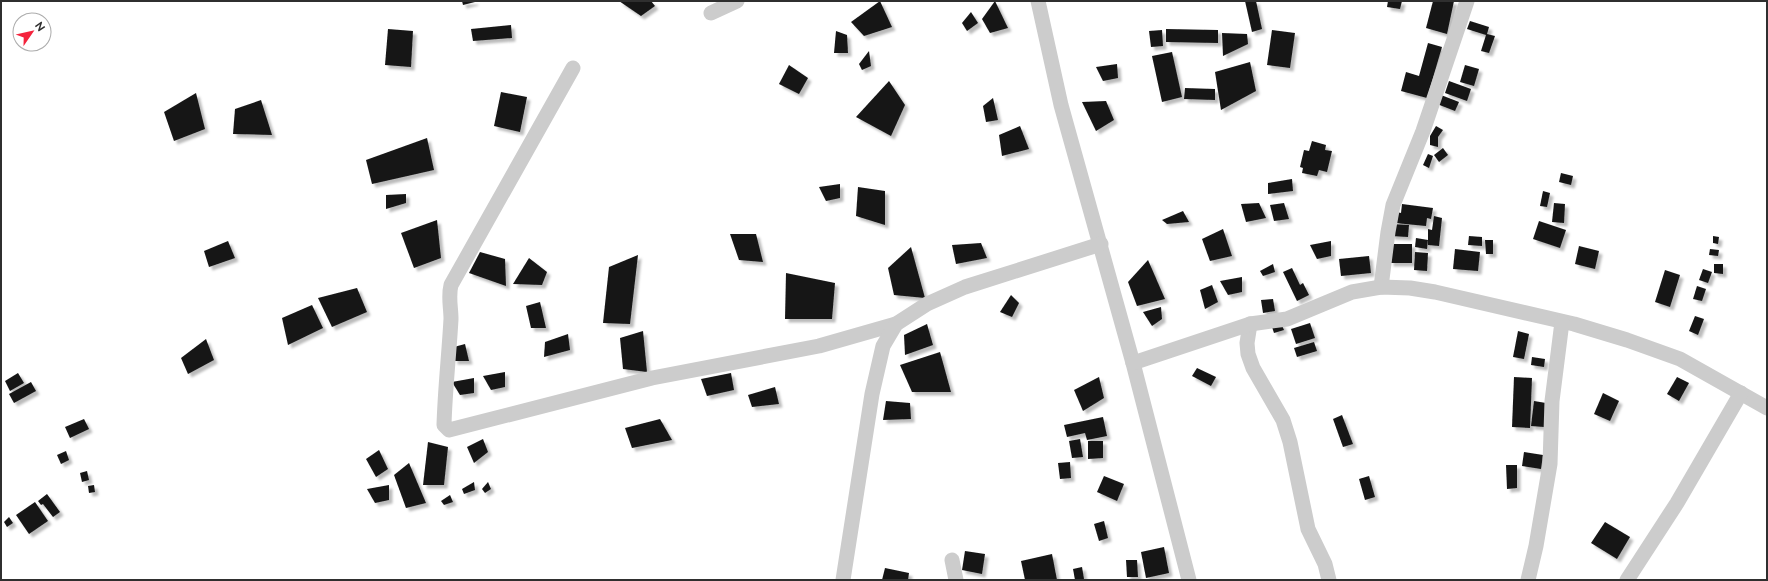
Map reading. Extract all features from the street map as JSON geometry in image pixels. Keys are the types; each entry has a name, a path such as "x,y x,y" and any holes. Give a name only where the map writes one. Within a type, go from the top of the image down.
{"street":[{"path":"711,14 737,1"},
{"path":"1038,1 1061,105 1101,244 1189,580"},
{"path":"1381,288 1393,205 1426,124 1467,1"},
{"path":"574,68 451,285 449,296 451,317 445,390 444,425 446,429 449,430 652,378 819,346 896,324 927,304 965,287 1101,244"},
{"path":"1133,363 1250,324 1287,319 1352,292 1381,288 1410,288 1435,292 1562,322 1627,340 1680,359 1767,408"},
{"path":"1528,580 1536,546 1550,464 1552,401 1562,322"},
{"path":"843,580 872,394 883,346 896,324"},
{"path":"1250,324 1247,343 1253,368 1283,420 1290,442 1304,501 1308,529 1325,564 1329,580"},
{"path":"1627,580 1677,504 1741,393"},
{"path":"952,560 956,580"}],"building":[{"path":"462,1 475,1 475,2 463,5"},
{"path":"619,1 651,1 655,6 641,16"},
{"path":"880,1 892,27 864,36 851,22"},
{"path":"995,1 1008,28 990,33 982,19"},
{"path":"1245,1 1256,1 1262,29 1252,32"},
{"path":"1388,1 1402,1 1400,9 1387,7"},
{"path":"1433,1 1454,1 1447,34 1426,28"},
{"path":"971,12 978,23 967,31 962,23"},
{"path":"1470,21 1489,27 1487,34 1495,36 1489,53 1481,51 1486,35 1467,29"},
{"path":"511,25 512,38 473,41 471,29"},
{"path":"388,29 413,31 411,67 385,65"},
{"path":"1166,29 1218,30 1218,43 1166,42"},
{"path":"1162,30 1163,46 1151,47 1149,31"},
{"path":"1272,30 1295,33 1290,68 1267,65"},
{"path":"836,31 847,35 848,53 834,53"},
{"path":"1222,33 1247,34 1248,44 1223,56"},
{"path":"1428,43 1442,47 1427,98 1401,91 1406,72 1419,76"},
{"path":"869,51 871,66 862,70 859,64"},
{"path":"1172,52 1182,97 1162,102 1152,56"},
{"path":"1250,62 1256,91 1221,110 1215,72"},
{"path":"1117,64 1118,78 1103,81 1096,67"},
{"path":"789,65 808,78 799,94 779,84"},
{"path":"1465,65 1479,69 1474,86 1460,82"},
{"path":"889,81 905,105 891,136 856,117"},
{"path":"1449,81 1471,89 1467,101 1445,93"},
{"path":"1185,88 1215,89 1215,100 1184,99"},
{"path":"501,92 527,97 520,132 494,126"},
{"path":"196,93 205,129 174,141 164,112"},
{"path":"1441,95 1459,102 1455,111 1437,104"},
{"path":"993,98 998,120 986,122 983,106"},
{"path":"261,100 272,135 233,134 235,109"},
{"path":"1106,101 1114,120 1096,131 1082,102"},
{"path":"1020,126 1029,149 1002,156 999,135"},
{"path":"1436,126 1443,130 1438,137 1438,147 1430,145 1430,136"},
{"path":"427,138 434,170 372,184 366,160"},
{"path":"1312,141 1326,145 1325,150 1332,151 1327,172 1319,170 1317,176 1302,173 1303,168 1300,167 1304,150 1309,151"},
{"path":"1443,148 1448,155 1439,162 1434,155"},
{"path":"1428,154 1433,156 1429,168 1423,165"},
{"path":"1561,173 1573,176 1571,185 1559,182"},
{"path":"1292,179 1293,191 1268,194 1268,183"},
{"path":"840,184 840,198 826,201 819,187"},
{"path":"858,187 885,191 885,225 856,216"},
{"path":"1543,191 1550,193 1547,207 1540,206"},
{"path":"406,194 406,203 386,209 386,195"},
{"path":"1259,203 1266,218 1246,222 1241,204"},
{"path":"1284,203 1289,219 1274,221 1270,205"},
{"path":"1554,203 1565,204 1564,223 1552,222"},
{"path":"1402,204 1433,208 1431,219 1427,218 1426,226 1395,223 1397,212 1401,213"},
{"path":"1183,211 1189,222 1167,224 1162,220"},
{"path":"1434,216 1442,218 1439,246 1428,245 1428,229 1432,230"},
{"path":"437,220 441,258 414,268 401,233"},
{"path":"1539,221 1566,230 1560,248 1533,239"},
{"path":"1392,224 1409,225 1408,237 1391,236"},
{"path":"1223,229 1232,256 1210,261 1202,239"},
{"path":"730,234 756,234 763,262 739,260"},
{"path":"1469,236 1482,237 1482,246 1468,245"},
{"path":"1713,236 1719,237 1718,244 1713,243"},
{"path":"1416,238 1428,240 1427,249 1415,247"},
{"path":"1485,240 1493,240 1493,254 1486,254"},
{"path":"228,241 235,258 209,267 204,251"},
{"path":"1331,241 1331,256 1317,259 1310,245"},
{"path":"981,243 987,258 956,264 952,245"},
{"path":"1390,244 1412,244 1412,263 1390,263"},
{"path":"1579,246 1599,251 1595,269 1575,264"},
{"path":"911,247 925,298 894,295 888,268"},
{"path":"1455,249 1480,252 1478,271 1453,269"},
{"path":"1710,249 1719,250 1718,256 1709,255"},
{"path":"480,252 505,259 506,286 469,273"},
{"path":"1415,252 1428,253 1427,271 1414,270"},
{"path":"638,255 630,324 603,323 609,267"},
{"path":"1369,256 1371,273 1341,276 1339,259"},
{"path":"529,258 547,272 542,285 513,284"},
{"path":"1148,260 1165,299 1137,306 1128,282"},
{"path":"1273,264 1275,272 1263,276 1260,271"},
{"path":"1714,264 1723,264 1723,274 1714,273"},
{"path":"1292,268 1300,285 1303,283 1309,295 1297,301 1283,272"},
{"path":"1703,269 1712,272 1708,283 1699,280"},
{"path":"1665,270 1680,275 1670,307 1655,302"},
{"path":"786,273 835,283 832,319 785,319"},
{"path":"1242,277 1242,292 1228,295 1220,281"},
{"path":"1212,285 1218,302 1205,309 1200,290"},
{"path":"1697,286 1706,289 1702,301 1693,299"},
{"path":"357,288 367,312 332,327 318,298"},
{"path":"1011,295 1019,303 1012,317 1000,312"},
{"path":"1273,299 1275,311 1263,313 1261,300"},
{"path":"540,302 546,328 531,328 526,306"},
{"path":"312,305 323,328 288,345 282,318"},
{"path":"1161,307 1162,319 1152,326 1143,312"},
{"path":"1695,316 1704,319 1698,335 1689,331"},
{"path":"1281,323 1284,330 1274,333 1272,327"},
{"path":"1310,323 1315,338 1296,344 1291,329"},
{"path":"927,324 933,345 905,355 904,335"},
{"path":"643,331 647,372 623,369 620,338"},
{"path":"1518,331 1529,334 1524,359 1513,357"},
{"path":"568,334 570,350 544,357 545,342"},
{"path":"206,339 214,360 188,374 181,358"},
{"path":"1314,342 1317,351 1297,357 1294,348"},
{"path":"465,344 469,361 454,361 454,347"},
{"path":"940,352 951,392 912,392 900,365"},
{"path":"1532,357 1545,359 1544,367 1531,365"},
{"path":"1197,368 1216,377 1211,386 1192,376"},
{"path":"505,372 505,387 491,390 483,376"},
{"path":"18,373 24,383 10,391 5,381"},
{"path":"731,373 734,390 707,396 701,379"},
{"path":"1099,377 1104,398 1083,411 1074,390"},
{"path":"1514,377 1532,378 1530,428 1512,427"},
{"path":"1677,377 1689,383 1679,401 1667,394"},
{"path":"474,378 474,393 460,395 452,382"},
{"path":"31,382 36,391 14,403 9,394"},
{"path":"775,387 779,404 752,407 748,395"},
{"path":"1603,393 1619,401 1610,421 1594,414"},
{"path":"886,401 910,403 911,419 883,420"},
{"path":"1534,401 1546,403 1544,427 1531,426"},
{"path":"1342,415 1353,444 1343,447 1333,419"},
{"path":"1103,417 1107,436 1087,440 1085,433 1067,437 1064,425"},
{"path":"84,419 89,429 70,438 65,427"},
{"path":"660,419 672,440 632,448 625,428"},
{"path":"483,439 488,452 474,463 467,447"},
{"path":"1080,439 1083,457 1072,458 1069,441"},
{"path":"1088,441 1103,441 1103,458 1088,459"},
{"path":"428,442 448,447 444,485 423,485"},
{"path":"379,450 388,469 376,477 366,459"},
{"path":"66,451 69,460 61,464 57,455"},
{"path":"1524,452 1543,455 1541,469 1522,466"},
{"path":"1070,462 1071,478 1060,479 1058,463"},
{"path":"409,463 426,503 406,508 394,475"},
{"path":"1506,465 1517,465 1517,488 1507,489"},
{"path":"87,471 89,480 82,482 80,473"},
{"path":"1104,476 1124,484 1117,501 1097,492"},
{"path":"1369,476 1375,497 1365,500 1359,479"},
{"path":"474,482 475,490 464,494 462,489"},
{"path":"488,482 491,489 485,493 482,489"},
{"path":"94,485 95,492 89,493 88,486"},
{"path":"389,485 389,500 375,503 367,489"},
{"path":"47,494 60,512 53,517 43,504 41,505 38,501"},
{"path":"450,495 453,502 444,505 441,501"},
{"path":"35,502 48,521 29,534 16,515"},
{"path":"9,517 13,523 7,527 4,522"},
{"path":"1104,521 1108,538 1099,541 1094,524"},
{"path":"1605,522 1630,537 1617,559 1591,543"},
{"path":"1164,547 1169,573 1146,578 1141,552"},
{"path":"965,551 985,554 982,574 962,570"},
{"path":"1052,554 1057,580 1025,580 1021,561"},
{"path":"1126,560 1137,560 1138,577 1127,577"},
{"path":"1082,567 1084,579 1075,580 1073,569"},
{"path":"885,568 909,573 908,580 882,580"}]}
